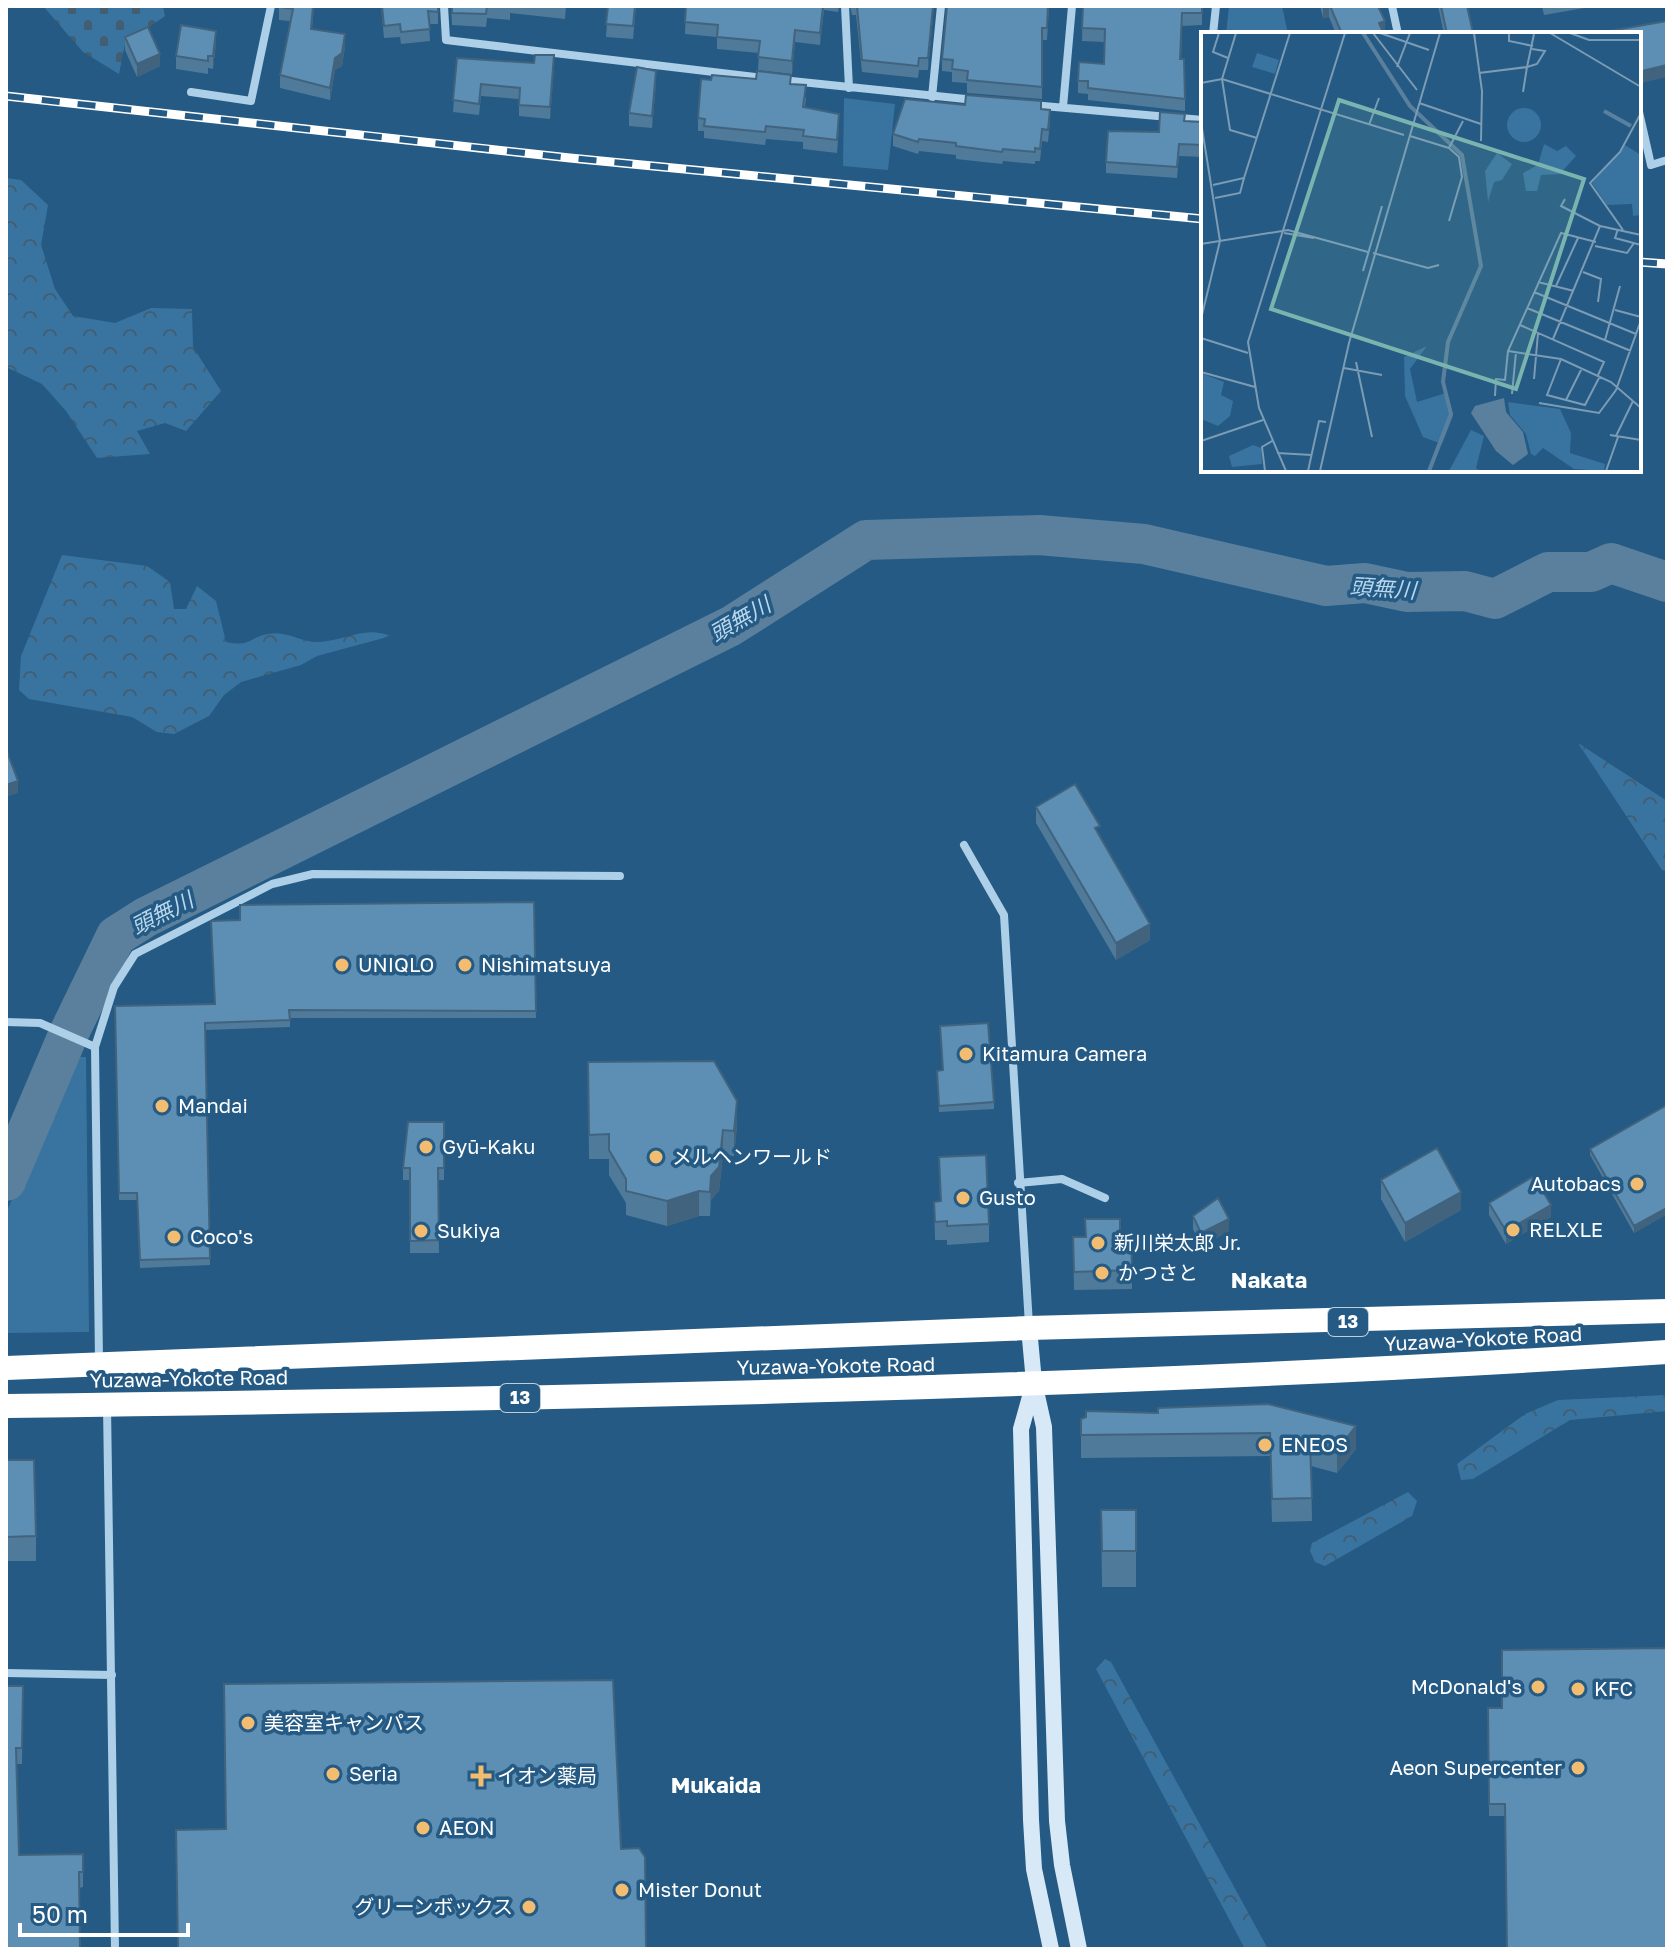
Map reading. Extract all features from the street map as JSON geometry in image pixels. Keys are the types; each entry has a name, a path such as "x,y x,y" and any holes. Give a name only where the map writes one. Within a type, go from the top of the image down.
{"highway":[{"name":"Yuzawa-Yokote Road","path":"6,1368 1029,1328 1667,1311"},
{"name":"Yuzawa-Yokote Road","path":"6,1406 609,1396 1298,1373 1667,1352"}],"street":[{"path":"191,92 251,101 271,6"},
{"path":"444,6 446,40 849,88 990,101"},
{"path":"845,6 849,88"},
{"path":"932,97 941,6"},
{"path":"1063,107 1072,6"},
{"path":"1213,32 1216,6"},
{"path":"1392,6 1398,32"},
{"path":"1019,104 1201,120"},
{"path":"1641,121 1651,165 1667,160"},
{"path":"964,845 1004,915 1029,1328 1034,1382 1044,1427 1057,1821 1062,1865 1079,1949"},
{"path":"99,1365 95,1047 114,987 135,954 272,884 313,874 620,876"},
{"path":"6,1022 40,1023 95,1047"},
{"path":"1018,1183 1062,1179 1105,1198"},
{"path":"1034,1382 1021,1429 1031,1820 1034,1869 1051,1949"},
{"path":"107,1405 115,1949"},
{"path":"6,1673 112,1675"}],"green space":[{"path":"43,6 163,6 165,16 125,44 119,74 83,52"},
{"path":"1229,6 1282,6 1288,32 1226,32"},
{"path":"844,98 895,104 888,170 843,166"},
{"path":"6,178 21,180 48,205 41,245 55,289 73,316 115,323 151,308 192,309 193,347 221,391 186,431 165,423 137,431 150,454 97,458 66,411 42,384 6,367"},
{"path":"62,555 147,566 170,582 174,609 186,609 197,586 216,601 226,642 246,643 275,633 317,642 372,632 391,636 317,656 301,665 241,682 224,695 209,716 174,734 157,732 132,717 29,699 19,690 21,656"},
{"path":"1578,743 1667,801 1667,871 1662,870"},
{"path":"75,1057 86,1057 89,1332 6,1333 6,1213"},
{"path":"1667,1395 1667,1411 1570,1420 1473,1479 1461,1480 1457,1464 1525,1414 1558,1400"},
{"path":"1408,1492 1417,1501 1412,1516 1325,1566 1315,1562 1310,1551 1312,1543"},
{"path":"1105,1659 1111,1662 1268,1949 1245,1949 1096,1669"}],"building":[{"path":"279,6 313,6 311,29 345,34 342,53 335,58 330,88 280,75 293,9"},
{"path":"382,6 438,6 438,12 428,11 430,29 401,32 400,24 384,26"},
{"path":"452,6 487,6 486,14 452,13"},
{"path":"608,6 635,6 633,26 606,24"},
{"path":"686,6 823,6 820,33 795,30 792,61 758,57 760,41 717,37 718,25 685,22"},
{"path":"857,6 933,6 928,58 919,58 918,66 862,60"},
{"path":"947,6 1048,6 1047,28 1042,28 1042,87 967,80 968,71 952,69 953,60 942,59"},
{"path":"1083,6 1202,6 1202,13 1182,13 1180,59 1184,59 1185,99 1088,88 1088,81 1078,81 1079,62 1104,64 1105,29 1082,28"},
{"path":"1330,6 1378,6 1385,21 1379,23 1383,32 1341,32"},
{"path":"1441,6 1467,6 1473,32 1447,32"},
{"path":"1667,21 1667,65 1642,71 1641,32 1604,32"},
{"path":"181,25 216,31 213,56 208,56 208,61 176,56"},
{"path":"148,27 160,54 137,64 125,37"},
{"path":"535,55 554,55 550,107 519,105 520,88 481,84 479,104 453,100 457,58 534,63"},
{"path":"637,67 656,71 652,116 629,113"},
{"path":"757,71 791,75 790,84 806,85 803,107 839,114 837,140 803,136 804,130 766,126 765,132 704,126 705,119 698,118 701,79 711,80 712,75 756,79"},
{"path":"966,95 1041,101 1041,109 1050,110 1048,130 1042,129 1040,149 1035,148 1035,152 1003,149 1002,152 956,146 956,143 919,139 918,142 893,134 905,99 965,105"},
{"path":"1160,112 1185,114 1184,121 1201,122 1201,145 1179,144 1177,167 1106,162 1108,131 1159,132"},
{"path":"6,749 18,781 6,785"},
{"path":"1075,784 1100,826 1095,828 1150,924 1116,943 1036,807"},
{"path":"534,902 536,1011 289,1010 290,1020 205,1023 210,1258 140,1260 137,1193 119,1193 115,1006 215,1004 211,921 240,920 240,905"},
{"name":"Kitamura Camera","path":"988,1023 994,1102 939,1106 937,1071 943,1070 940,1026"},
{"name":"メルヘンワールド","path":"714,1061 737,1101 734,1131 723,1130 719,1167 711,1176 710,1192 699,1191 667,1201 626,1191 626,1179 609,1150 609,1134 589,1135 588,1062"},
{"name":"Autobacs","path":"1667,1105 1667,1208 1634,1226 1590,1149"},
{"path":"408,1122 444,1122 444,1168 438,1168 439,1240 410,1241 410,1168 403,1168"},
{"path":"1437,1148 1461,1192 1405,1223 1381,1180"},
{"name":"Gusto","path":"986,1155 989,1224 947,1226 947,1221 935,1222 934,1202 941,1201 939,1157"},
{"path":"1534,1176 1551,1205 1506,1231 1489,1203"},
{"path":"1218,1198 1229,1219 1201,1233 1193,1216"},
{"path":"1085,1219 1120,1219 1120,1235 1131,1235 1132,1270 1074,1272 1073,1237 1086,1237"},
{"path":"1268,1404 1356,1426 1337,1450 1310,1443 1312,1498 1272,1499 1270,1433 1081,1435 1081,1419 1086,1417 1086,1411 1158,1413 1158,1408"},
{"path":"6,1460 34,1460 36,1536 6,1537"},
{"path":"1101,1510 1136,1510 1136,1551 1102,1551"},
{"name":"Aeon Supercenter","path":"1667,1648 1667,1949 1507,1949 1505,1804 1489,1804 1488,1708 1502,1708 1502,1650"},
{"name":"AEON","path":"613,1680 621,1849 639,1848 645,1857 646,1949 178,1949 176,1830 226,1829 224,1684"},
{"path":"6,1686 23,1686 22,1748 16,1748 19,1855 83,1854 83,1872 79,1872 80,1949 6,1949"}],"waterway":[{"name":"頭無川","path":"6,1181 68,1035 116,936 146,917 731,626 866,540 1039,535 1144,544 1326,586 1365,583 1407,592 1465,591 1495,599 1548,572 1591,572 1611,563 1667,582"}],"railway":[{"path":"6,96 570,158 1201,219"},
{"path":"1641,262 1667,264"}],"place":[{"name":"UNIQLO","path":"342,965"},
{"name":"Nishimatsuya","path":"465,965"},
{"name":"Kitamura Camera","path":"966,1054"},
{"name":"Mandai","path":"162,1106"},
{"name":"Gyū-Kaku","path":"426,1147"},
{"name":"メルヘンワールド","path":"656,1157"},
{"name":"Autobacs","path":"1637,1184"},
{"name":"Gusto","path":"963,1198"},
{"name":"RELXLE","path":"1513,1230"},
{"name":"Sukiya","path":"421,1231"},
{"name":"Coco's","path":"174,1237"},
{"name":"新川栄太郎 Jr.","path":"1098,1243"},
{"name":"かつさと","path":"1102,1273"},
{"name":"ENEOS","path":"1265,1445"},
{"name":"McDonald's","path":"1538,1687"},
{"name":"KFC","path":"1578,1689"},
{"name":"美容室キャンパス","path":"248,1723"},
{"name":"Aeon Supercenter","path":"1578,1768"},
{"name":"Seria","path":"333,1774"},
{"name":"イオン薬局","path":"481,1776"},
{"name":"AEON","path":"423,1828"},
{"name":"Mister Donut","path":"622,1890"},
{"name":"グリーンボックス","path":"529,1907"}],"district":[{"name":"Nakata","path":"1269,1280"},
{"name":"Mukaida","path":"716,1785"}]}
